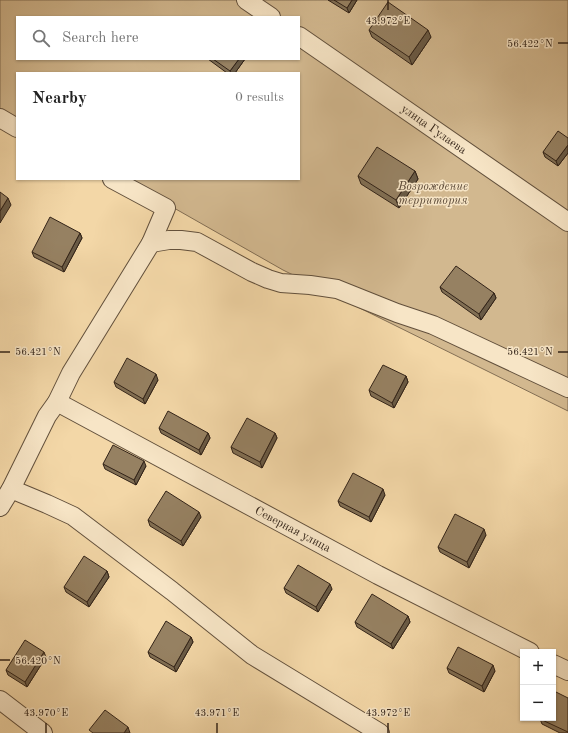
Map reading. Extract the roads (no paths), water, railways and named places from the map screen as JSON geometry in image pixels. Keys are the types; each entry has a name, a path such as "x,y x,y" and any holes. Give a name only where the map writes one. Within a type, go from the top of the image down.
{"street":[{"path":"246,0 270,16"},
{"name":"улица Гулаева","path":"300,37 568,222"},
{"path":"0,118 16,127"},
{"path":"0,507 11,489 47,416 57,402 71,373 151,243 166,208 114,180"},
{"path":"151,243 169,240 196,242 268,279 281,283 336,289 397,313 433,325 568,388"},
{"name":"Северная улица","path":"57,402 378,575 524,649"},
{"path":"11,489 73,516 172,591 252,655 380,733"},
{"path":"556,665 568,671"},
{"path":"0,700 43,733"}],"park label":[{"name":"Возрождение территория","path":"433,193"}]}
